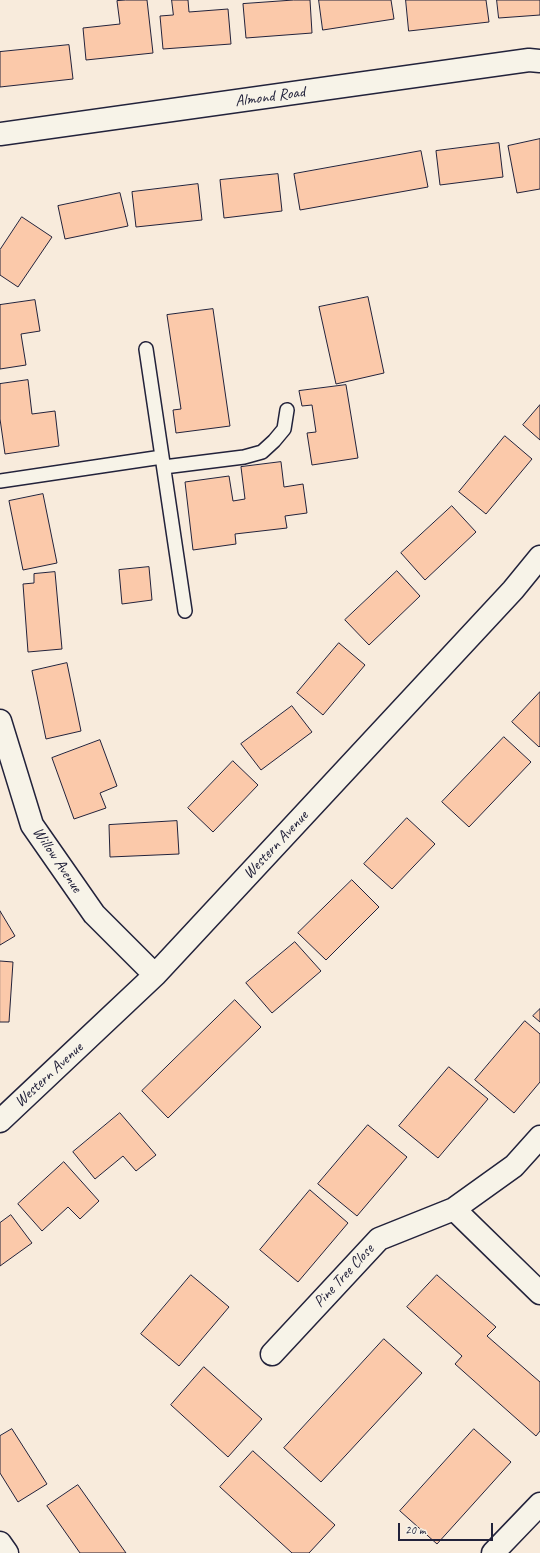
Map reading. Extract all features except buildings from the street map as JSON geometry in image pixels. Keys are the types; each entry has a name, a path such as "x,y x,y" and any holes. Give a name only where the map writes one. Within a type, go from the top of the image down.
{"street":[{"name":"Almond Road","path":"0,134 529,60 540,61"},
{"name":"Western Avenue","path":"0,1121 155,975 514,590 540,557"},
{"name":"Willow Avenue","path":"0,721 32,825 94,914 155,975"},
{"name":"Pine Tree Close","path":"272,1354 379,1239 454,1209 514,1166 540,1138"},
{"path":"454,1209 540,1294"},
{"path":"493,1553 540,1504"},
{"path":"0,1543 7,1553"}],"lane":[{"path":"146,349 185,610"},
{"path":"0,481 163,462 244,457 262,452 274,442 284,429 287,410"}]}
